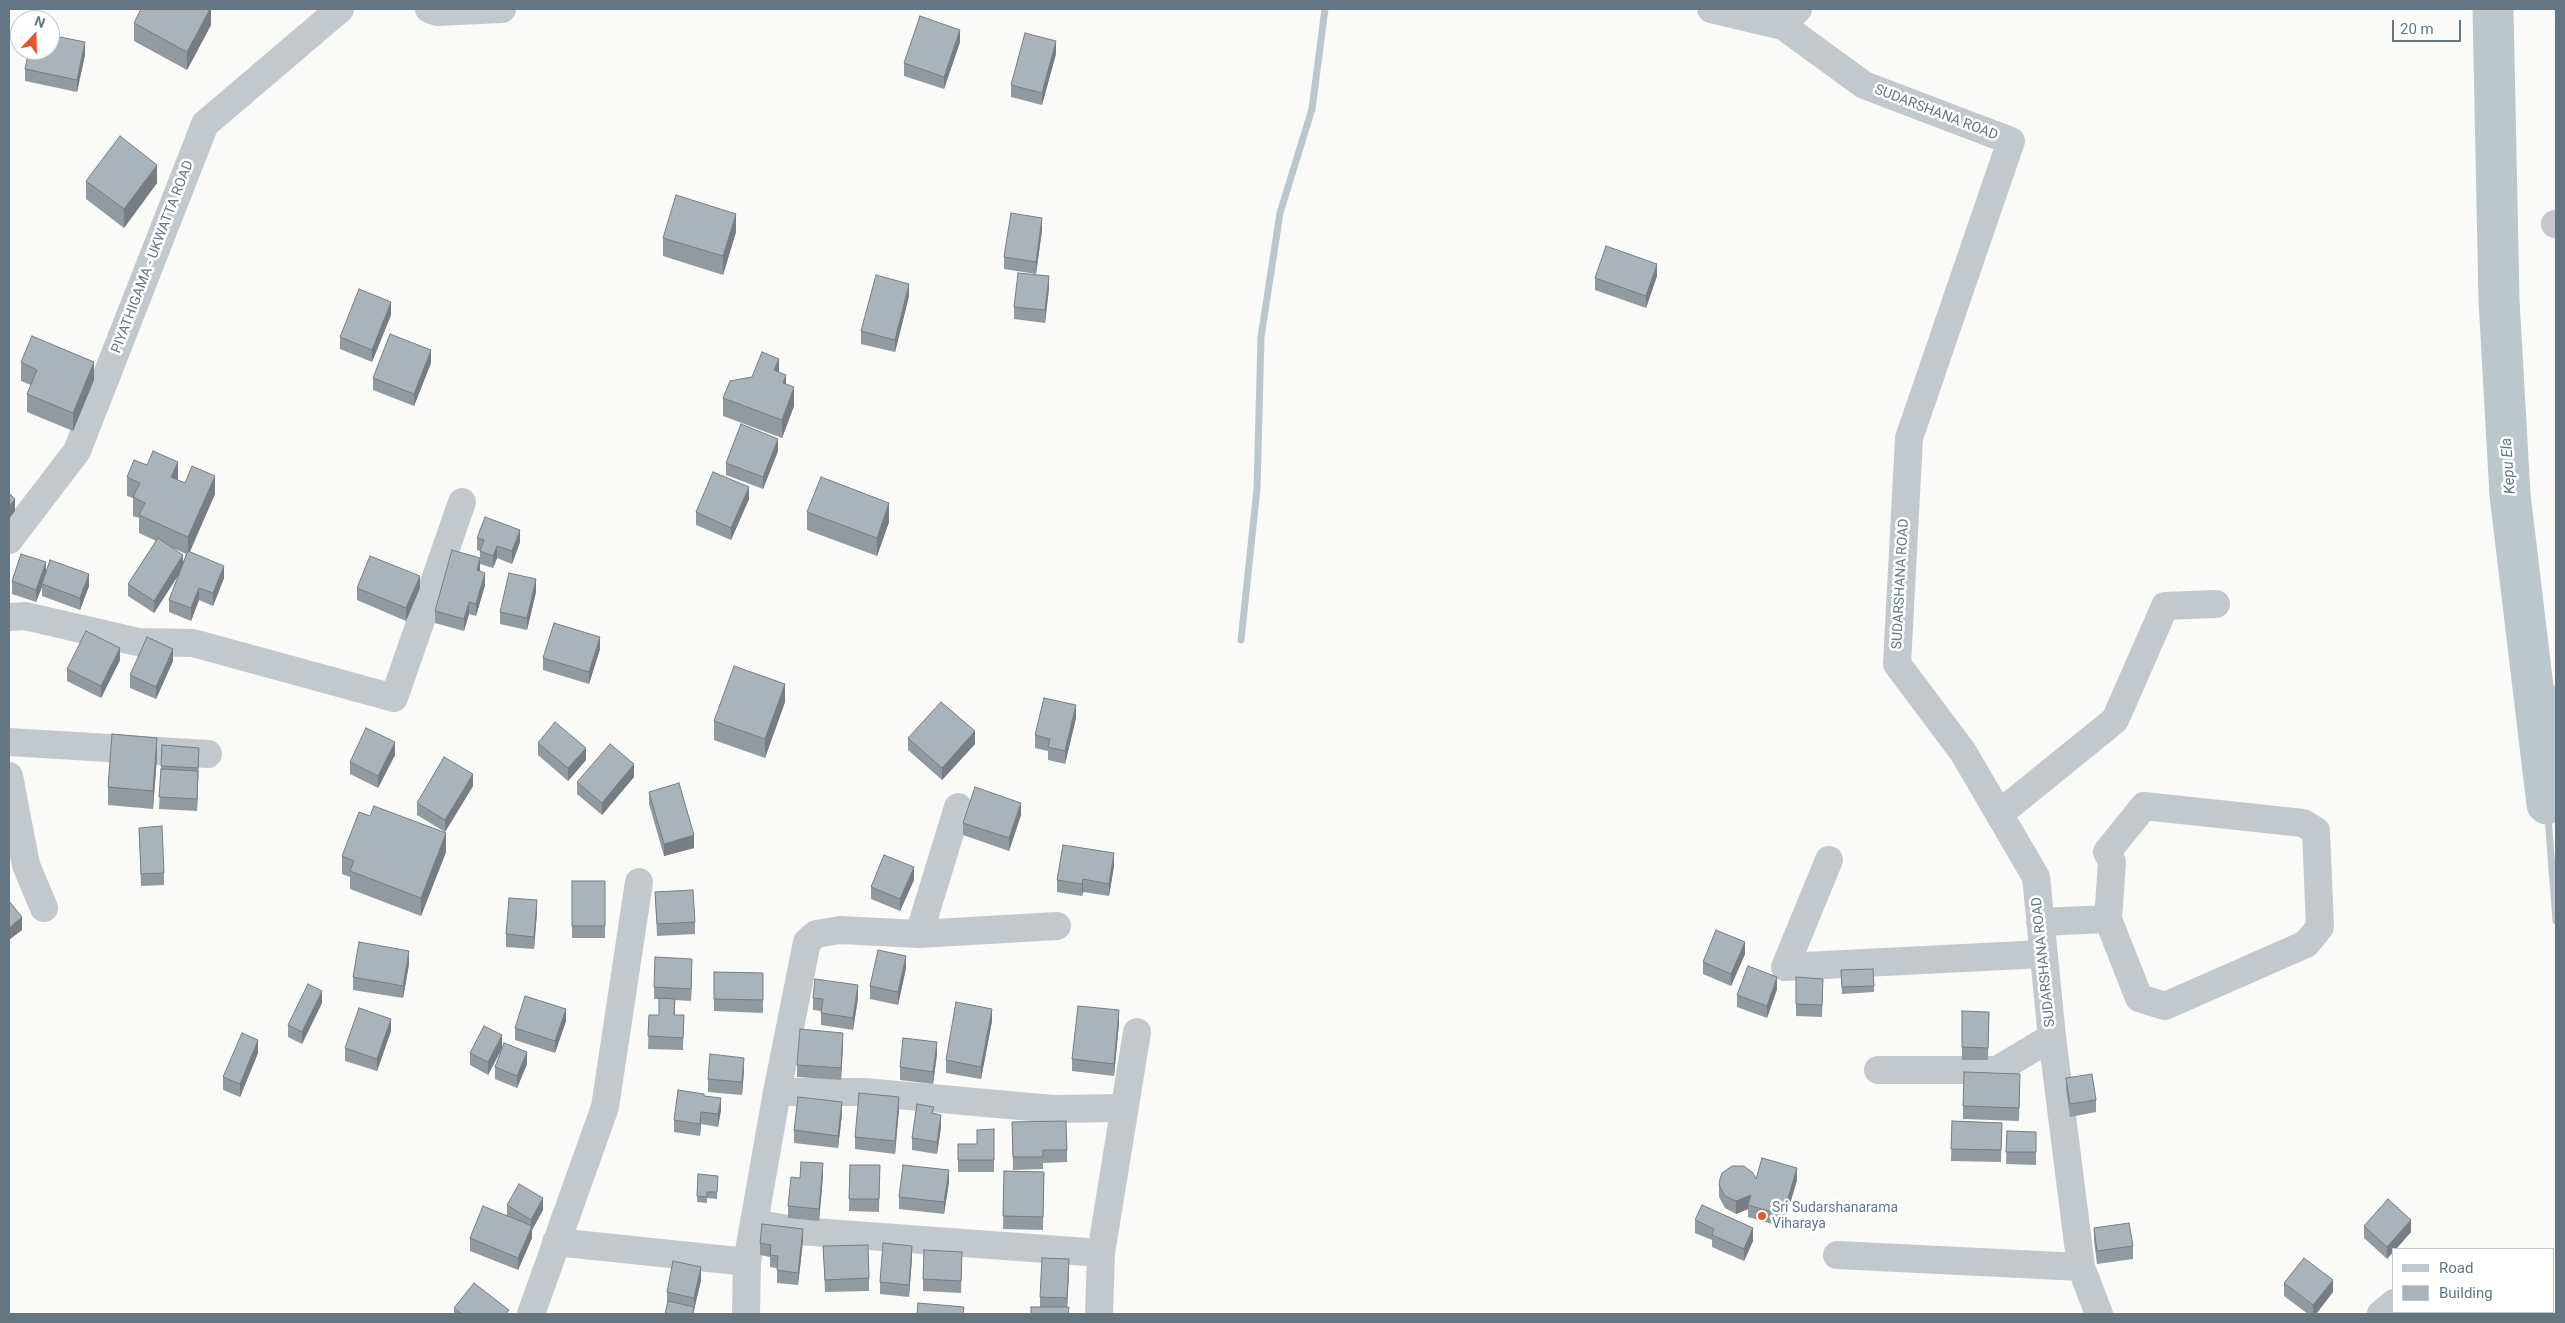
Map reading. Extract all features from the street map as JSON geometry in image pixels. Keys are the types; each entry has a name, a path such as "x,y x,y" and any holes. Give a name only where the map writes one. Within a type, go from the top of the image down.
{"street":[{"name":"PIYATHIGAMA - UKWATTA ROAD","path":"9,540 77,451 206,124 340,9"},
{"path":"429,9 437,12 502,9"},
{"path":"1711,9 1790,17"},
{"name":"SUDARSHANA ROAD","path":"1790,17 1864,85 2011,142 1909,438 1897,664 1963,752 2036,876 2052,1037 2081,1267 2099,1314"},
{"path":"9,617 25,616 138,642 193,643 394,698 462,502"},
{"path":"1999,814 2115,720 2165,606 2216,604"},
{"path":"9,742 208,754"},
{"path":"9,776 26,865 44,908"},
{"path":"2144,806 2303,823 2316,831 2320,927 2306,944 2165,1006 2139,998 2108,919 2112,862 2107,852 2144,806"},
{"path":"920,934 958,807"},
{"path":"1829,860 1785,967 2043,954"},
{"path":"531,1314 605,1107 639,882"},
{"path":"2040,922 2108,919"},
{"path":"746,1314 747,1262 777,1092 807,942 816,934 840,930 920,934 1057,926"},
{"path":"1099,1314 1100,1253 1137,1032"},
{"path":"1878,1070 1997,1070 2052,1037"},
{"path":"777,1092 864,1092 1052,1109 1123,1108"},
{"path":"754,1223 799,1231 1100,1253"},
{"path":"556,1242 747,1262"},
{"path":"1837,1256 2081,1267"},
{"path":"2381,1314 2392,1306"}],"building":[{"path":"141,9 210,9 187,52 134,23"},
{"path":"920,16 960,30 944,77 904,63"},
{"path":"1025,33 1056,41 1042,93 1011,85"},
{"path":"60,37 85,42 77,80 25,69 27,60 60,60"},
{"path":"120,136 157,165 124,209 86,181"},
{"path":"676,195 736,214 723,256 663,238"},
{"path":"1011,213 1042,218 1036,262 1004,257"},
{"path":"1606,246 1657,264 1646,296 1595,278"},
{"path":"1018,273 1049,276 1045,310 1014,307"},
{"path":"876,275 909,284 895,340 861,331"},
{"path":"359,289 391,302 372,350 340,337"},
{"path":"390,334 431,350 414,394 373,378"},
{"path":"32,336 94,362 73,413 27,394 37,370 21,362"},
{"path":"762,352 779,359 774,370 786,375 783,383 794,387 782,420 723,398 730,381 752,377"},
{"path":"741,424 778,439 763,477 726,463"},
{"path":"153,451 178,462 171,477 185,483 192,466 215,476 188,537 139,515 145,503 133,497 140,483 127,477 134,460 147,465"},
{"path":"713,472 749,487 731,528 696,512"},
{"path":"821,477 889,503 877,538 807,512"},
{"path":"9,493 15,499 9,506"},
{"path":"485,517 520,530 512,551 497,546 493,556 480,551 484,540 477,538"},
{"path":"158,538 183,555 154,601 128,584"},
{"path":"452,550 480,558 477,570 485,573 476,604 469,602 464,619 435,611"},
{"path":"188,551 224,566 213,593 199,588 191,608 169,600"},
{"path":"21,554 46,562 36,590 12,581"},
{"path":"370,556 420,576 406,608 357,588"},
{"path":"50,560 89,574 80,598 42,584"},
{"path":"509,573 536,579 527,618 500,612"},
{"path":"554,623 600,637 589,672 543,658"},
{"path":"86,631 120,648 101,686 67,669"},
{"path":"147,637 173,649 156,687 130,675"},
{"path":"734,666 785,684 765,739 714,721"},
{"path":"1044,698 1076,705 1065,751 1048,747 1050,739 1035,735"},
{"path":"941,702 975,731 942,768 908,738"},
{"path":"555,722 586,748 568,768 538,743"},
{"path":"366,728 395,742 378,776 350,762"},
{"path":"112,734 157,738 153,791 108,787"},
{"path":"610,744 634,764 602,803 577,782"},
{"path":"162,745 199,748 198,768 161,766"},
{"path":"444,757 473,774 445,820 417,803"},
{"path":"161,769 198,771 197,799 159,797"},
{"path":"679,783 694,835 664,844 649,792"},
{"path":"975,787 1021,803 1009,838 963,823"},
{"path":"374,806 446,833 421,898 350,871 354,861 342,856 359,812 370,816"},
{"path":"162,826 164,873 141,874 139,828"},
{"path":"1063,845 1114,853 1109,884 1083,879 1082,884 1057,880"},
{"path":"884,855 914,867 900,899 871,887"},
{"path":"572,881 605,881 605,926 572,926"},
{"path":"693,890 695,922 657,924 655,892"},
{"path":"509,898 537,900 534,937 506,934"},
{"path":"9,901 22,917 9,928"},
{"path":"1716,930 1745,942 1731,974 1703,962"},
{"path":"359,942 409,951 403,986 353,977"},
{"path":"878,950 906,956 898,992 870,986"},
{"path":"655,957 692,959 691,989 654,987"},
{"path":"1748,966 1777,977 1767,1006 1737,995"},
{"path":"1873,969 1874,986 1842,987 1841,970"},
{"path":"714,972 763,973 763,1000 714,999"},
{"path":"1796,977 1823,979 1822,1005 1796,1004"},
{"path":"815,979 858,985 853,1018 821,1013 823,999 813,998"},
{"path":"308,984 322,991 302,1032 288,1025"},
{"path":"525,996 566,1009 555,1041 515,1028"},
{"path":"659,998 675,999 674,1015 684,1015 683,1038 648,1036 649,1015 659,1015"},
{"path":"956,1002 992,1009 981,1067 946,1060"},
{"path":"1078,1006 1119,1010 1114,1064 1072,1059"},
{"path":"359,1008 391,1019 377,1059 345,1048"},
{"path":"1962,1011 1989,1012 1988,1048 1962,1047"},
{"path":"484,1026 502,1035 488,1062 470,1053"},
{"path":"800,1029 843,1033 841,1068 797,1065"},
{"path":"242,1033 258,1040 240,1084 223,1077"},
{"path":"903,1038 937,1042 933,1072 900,1067"},
{"path":"504,1043 527,1052 517,1076 495,1067"},
{"path":"710,1054 744,1058 742,1082 708,1079"},
{"path":"1964,1072 2020,1074 2019,1108 1963,1106"},
{"path":"2092,1074 2096,1100 2070,1104 2066,1078"},
{"path":"678,1090 721,1098 718,1114 701,1112 700,1124 674,1120"},
{"path":"859,1093 899,1097 895,1141 855,1137"},
{"path":"798,1097 842,1102 838,1136 794,1130"},
{"path":"917,1104 934,1107 932,1113 941,1115 937,1142 912,1138"},
{"path":"1066,1121 1067,1150 1043,1150 1043,1157 1013,1157 1012,1122"},
{"path":"1952,1121 2002,1123 2001,1150 1951,1149"},
{"path":"994,1129 994,1160 958,1160 958,1144 977,1144 977,1130"},
{"path":"2007,1131 2036,1132 2036,1152 2006,1152"},
{"path":"1762,1158 1797,1168 1783,1215 1748,1205 1751,1195 1736,1201 1725,1196 1719,1185 1722,1173 1732,1166 1744,1166 1753,1173 1756,1179"},
{"path":"801,1162 823,1163 819,1209 788,1206 791,1177 800,1178"},
{"path":"850,1165 880,1165 879,1199 849,1199"},
{"path":"903,1165 949,1170 944,1202 899,1197"},
{"path":"1004,1171 1044,1172 1043,1217 1003,1216"},
{"path":"698,1174 718,1176 717,1192 707,1192 707,1197 697,1196"},
{"path":"519,1184 543,1198 531,1220 507,1205"},
{"path":"2388,1199 2411,1220 2387,1247 2364,1226"},
{"path":"1702,1205 1753,1228 1744,1249 1712,1235 1714,1229 1695,1220"},
{"path":"483,1206 532,1226 518,1258 470,1238"},
{"path":"2129,1223 2133,1246 2097,1251 2094,1228"},
{"path":"762,1224 803,1229 798,1273 777,1270 778,1256 770,1255 771,1245 760,1243"},
{"path":"883,1243 912,1246 909,1285 880,1282"},
{"path":"868,1245 869,1278 825,1280 823,1246"},
{"path":"924,1250 962,1252 961,1281 923,1279"},
{"path":"1042,1258 1069,1259 1067,1298 1040,1297"},
{"path":"2304,1258 2333,1280 2313,1305 2284,1283"},
{"path":"673,1261 701,1267 694,1298 667,1292"},
{"path":"474,1283 509,1310 506,1314 462,1314 454,1308"},
{"path":"668,1301 694,1307 693,1314 665,1314"},
{"path":"918,1303 964,1307 963,1314 917,1314"},
{"path":"1031,1307 1069,1307 1068,1314 1031,1314"}],"waterway":[{"path":"1241,640 1257,489 1261,337 1280,213 1312,109 1325,9"},
{"name":"Kepu Ela","path":"2493,9 2499,300 2510,495 2547,804"},
{"path":"2532,680 2556,705"},
{"name":"Kepu Ela","path":"2547,804 2556,921"}],"place":[{"name":"Sri Sudarshanarama Viharaya","path":"1762,1216"}]}
